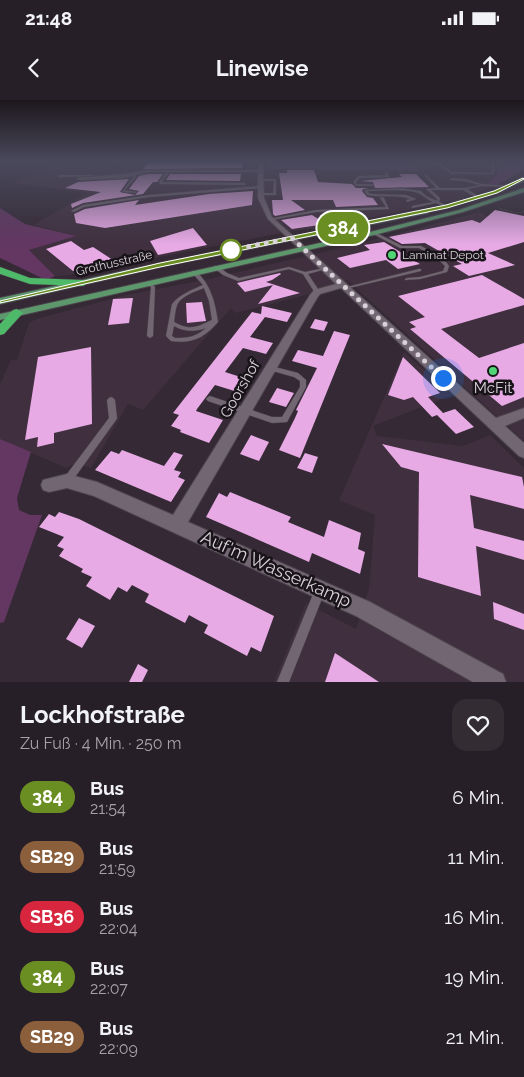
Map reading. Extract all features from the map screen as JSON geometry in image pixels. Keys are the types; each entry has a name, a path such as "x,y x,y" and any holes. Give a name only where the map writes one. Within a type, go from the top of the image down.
{"highway":[{"path":"0,270 29,281 83,282"},
{"path":"0,331 17,313"}],"main road":[{"path":"463,202 502,189"},
{"name":"Grothusstraße","path":"0,317 374,233 468,209 524,190"},
{"name":"Grothusstraße","path":"0,301 455,204"}],"street":[{"path":"261,189 262,204 271,219 301,249 344,286 524,452"},
{"path":"317,292 344,286"},
{"name":"Goorshof","path":"177,524 247,411 317,292"},
{"path":"494,424 524,413"},
{"name":"Auf'm Wasserkamp","path":"49,485 67,481 97,489 177,524 322,589 372,614 493,682"}],"lane":[{"path":"125,189 124,191 135,192"},
{"path":"74,211 84,206 197,189"},
{"path":"428,189 439,199 438,202"},
{"path":"464,189 479,198"},
{"path":"414,199 406,196 373,195 368,194 366,190 420,192 425,197 447,207"},
{"path":"407,201 425,197"},
{"path":"271,219 316,211 388,208 382,198"},
{"path":"413,207 438,202"},
{"path":"374,233 401,247 420,247 441,259 446,266 445,272 407,279"},
{"path":"216,267 238,280 289,268 305,273 324,269"},
{"path":"344,286 419,270"},
{"path":"194,272 202,278 211,292 215,322 202,337 192,340 173,340 169,336 173,323 174,306 177,301 206,285"},
{"path":"305,273 317,292"},
{"path":"148,283 153,287 150,336"},
{"path":"173,323 180,328 191,330 212,323 209,306 212,300"},
{"path":"210,399 277,421 284,420 302,387 303,380 271,368"},
{"path":"67,481 113,418 111,400"},
{"path":"283,682 322,589"}],"path":[{"path":"493,206 517,213 524,212"}],"shaded area":[{"path":"59,189 486,189 463,198 322,228 291,231 69,275 55,276 29,250 75,236 34,225 87,193"},
{"path":"0,208 25,224 76,236 29,250 55,276 46,280 0,258"},
{"path":"480,212 524,238 524,441 347,280 310,294 236,313 231,308 143,410 128,404 91,468 76,463 66,468 0,439 0,384 11,360 17,360 29,323 36,319 126,295 209,279 357,244"},
{"path":"404,352 452,395 373,426 377,436 463,446 490,435 524,468 524,682 274,682 306,603 356,629 369,589 375,515 339,500"},
{"path":"0,439 31,452 17,498 19,510 30,515 42,515 4,622 0,623"}],"building":[{"path":"75,189 122,189 120,192 135,195 139,191 130,189 147,189 143,194 83,203 72,208 71,204 101,192"},
{"path":"281,189 363,189 362,191 367,197 373,198 378,205 336,207 333,200 291,200 305,210 275,216 273,214 272,200 283,200"},
{"path":"253,191 252,205 105,228 76,223 74,214 85,209 139,200 135,205 209,194"},
{"path":"495,210 524,216 524,242 488,253 515,265 469,276 453,266 462,264 425,243 402,244 389,237 472,220 480,223"},
{"path":"312,215 326,224 292,229 281,220"},
{"path":"193,228 207,245 158,255 150,241"},
{"path":"71,241 84,250 93,247 116,262 73,271 46,249"},
{"path":"384,242 420,264 398,269 386,260 350,268 337,258 370,250 364,245"},
{"path":"280,273 272,280 266,282 300,293 258,304 273,285 245,292 237,283"},
{"path":"482,275 524,299 524,305 441,329 479,358 524,343 524,397 502,406 410,329 416,327 409,322 425,317 398,296"},
{"path":"133,298 129,323 108,325 113,299"},
{"path":"202,302 206,321 187,323 186,303"},
{"path":"262,306 292,313 287,322 265,317 250,337 273,343 266,354 243,348 225,372 250,380 241,393 215,385 197,409 196,411 223,420 209,443 180,432 181,430 171,426 179,415 173,413 252,312 261,314"},
{"path":"315,319 328,322 324,331 310,328"},
{"path":"334,331 350,335 300,458 279,450 317,368 292,361 298,350 323,356"},
{"path":"91,347 92,424 54,433 54,443 37,447 38,437 25,440 38,357"},
{"path":"403,357 440,393 428,397 443,413 455,409 474,427 456,434 437,415 432,417 413,397 404,400 388,395"},
{"path":"277,388 294,393 286,407 269,402"},
{"path":"251,435 269,442 259,461 240,454"},
{"path":"382,444 522,477 524,509 470,495 474,528 524,541 524,560 476,546 481,596 418,577 419,472 401,467"},
{"path":"122,450 164,466 174,452 183,455 174,470 181,472 178,477 185,480 171,502 95,470 111,451 119,454"},
{"path":"305,453 318,457 312,473 297,468"},
{"path":"230,492 291,517 288,522 324,537 329,520 361,533 358,549 365,552 360,574 312,553 309,562 206,517 219,493 227,497"},
{"path":"59,512 79,519 274,616 261,652 251,647 247,656 204,633 208,625 189,615 185,623 145,602 149,594 132,585 127,592 118,587 110,600 86,586 92,577 81,572 83,569 59,556 64,549 57,546 64,537 39,527 49,514 55,517"},
{"path":"493,602 524,614 524,630 494,619"},
{"path":"79,618 95,626 82,648 66,639"},
{"path":"335,653 379,682 325,682"},
{"path":"138,664 148,670 142,682 129,682"}],"bus line":[{"name":"384","path":"0,301 160,265 447,207 503,189"}],"place":[{"name":"Laminat Depot","path":"392,255"},
{"name":"McFit","path":"493,371"}],"route":[{"path":"231,250 292,238 301,249 366,306 443,378"}]}
